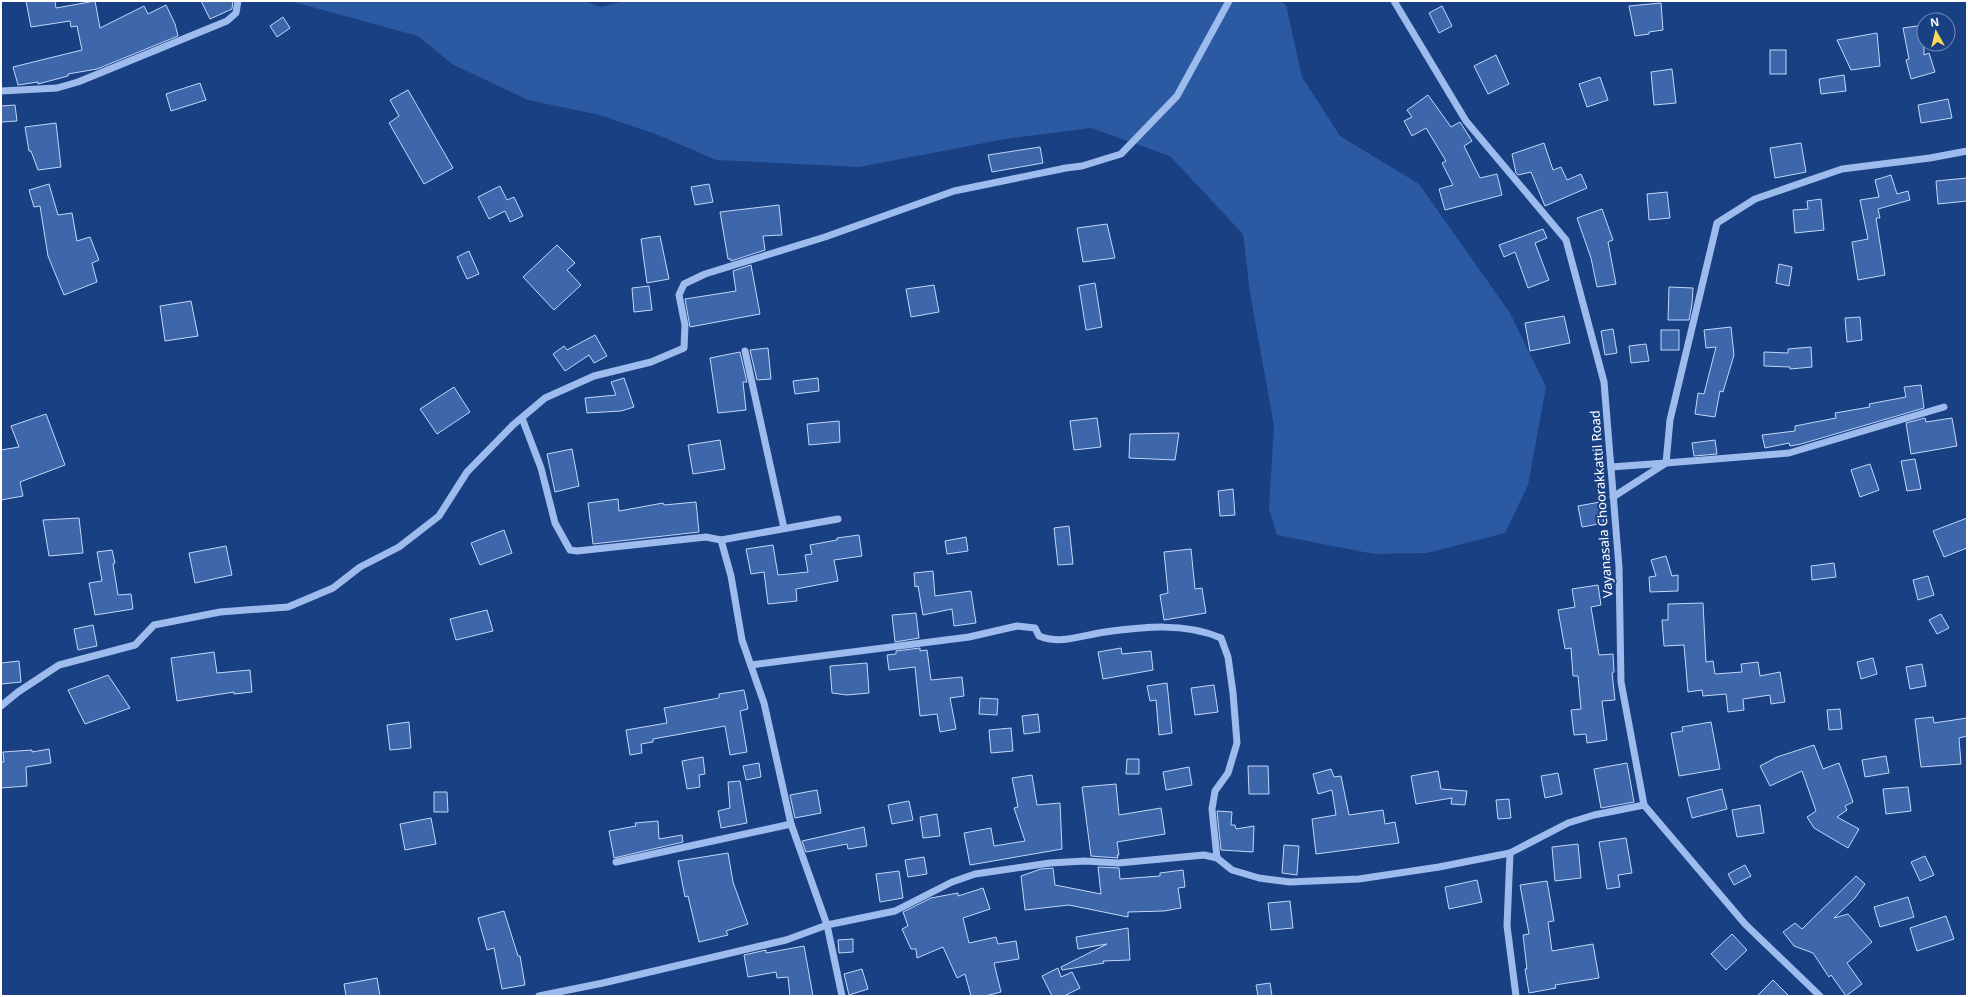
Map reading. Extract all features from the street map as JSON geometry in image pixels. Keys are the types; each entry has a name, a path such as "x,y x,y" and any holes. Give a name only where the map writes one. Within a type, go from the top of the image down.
{"street":[{"path":"1,91 57,88 78,82 227,21 236,13 238,1"},
{"path":"1,706 18,692 59,666 135,645 154,625 220,612 288,607 333,588 360,567 399,547 440,516 467,472 522,418 545,398 594,376 651,362 684,348 685,325 679,295 684,284 705,274 825,237 954,191 1082,166 1122,154 1177,96 1230,1"},
{"name":"Vayanasala Choorakkattil Road","path":"1394,1 1466,121 1566,240 1604,382 1619,567 1621,682 1644,805 1745,924 1820,996"},
{"path":"1666,463 1670,420 1716,223 1754,199 1842,169 1930,158 1967,151"},
{"path":"744,351 784,528"},
{"path":"1611,467 1789,453 1944,408"},
{"path":"522,418 541,468 555,524 570,550 590,550 706,537 720,540 838,519"},
{"path":"1613,497 1666,463"},
{"path":"720,540 731,576 742,640 764,703 791,824 827,925 842,996"},
{"path":"751,665 969,637 1017,626 1035,628 1039,636 1050,640 1077,638 1103,632 1151,626 1188,629 1211,634 1221,638 1228,657 1233,693 1237,743 1228,773 1215,791 1212,809 1216,858"},
{"path":"539,996 603,983 786,940 827,925 895,911 952,882 975,874 1050,863 1085,861 1118,863 1204,855 1216,858 1232,870 1259,878 1290,882 1359,879 1439,867 1510,853 1568,823 1594,815 1644,805"},
{"path":"616,862 791,824"},
{"path":"1510,853 1507,926 1516,996"}],"shaded area":[{"path":"290,1 584,1 601,7 625,1 1280,1 1286,5 1302,77 1340,136 1419,184 1510,313 1546,387 1528,485 1505,533 1427,553 1374,554 1277,535 1269,509 1274,426 1250,293 1243,234 1170,156 1091,128 1011,138 859,167 716,160 658,135 600,115 528,100 452,64 418,36"}],"building":[{"path":"26,1 55,1 56,8 95,1 100,28 144,6 148,14 166,5 175,24 178,36 97,69 68,74 68,76 38,84 38,82 18,85 13,67 82,50 77,26 71,27 70,21 31,27"},
{"path":"201,1 233,1 232,9 210,19"},
{"path":"1661,3 1663,30 1635,36 1629,6"},
{"path":"1442,6 1452,26 1439,33 1429,13"},
{"path":"283,17 290,28 277,37 270,26"},
{"path":"1916,26 1916,52 1924,52 1924,55 1929,53 1935,72 1911,79 1906,60 1909,59 1903,28"},
{"path":"1877,33 1880,66 1851,70 1837,40"},
{"path":"1770,50 1786,50 1786,74 1770,74"},
{"path":"1496,55 1509,84 1488,94 1474,66"},
{"path":"1672,69 1676,103 1654,105 1651,72"},
{"path":"1844,75 1846,91 1821,94 1819,79"},
{"path":"1600,77 1608,100 1587,107 1579,84"},
{"path":"200,83 206,100 171,111 166,94"},
{"path":"408,90 453,168 424,184 389,123 399,116 390,100"},
{"path":"1428,95 1451,127 1460,122 1472,141 1464,146 1480,178 1497,174 1502,195 1445,210 1439,189 1453,185 1442,163 1446,161 1426,128 1412,136 1404,121 1412,117 1407,110"},
{"path":"1948,99 1952,118 1921,123 1918,105"},
{"path":"15,105 17,121 1,122 1,106"},
{"path":"56,123 61,167 38,170 31,151 29,151 25,127"},
{"path":"1544,143 1553,170 1561,167 1567,180 1581,174 1587,188 1545,206 1531,172 1518,175 1516,173 1512,154"},
{"path":"1801,143 1806,172 1775,178 1770,148"},
{"path":"1040,147 1043,163 992,172 988,155"},
{"path":"1891,175 1897,194 1908,191 1910,200 1878,209 1880,218 1876,218 1885,275 1858,280 1852,242 1868,239 1860,200 1879,197 1875,180"},
{"path":"1967,178 1967,201 1938,204 1936,181"},
{"path":"49,184 58,215 72,213 77,241 90,237 99,260 92,263 97,282 64,295 48,256 40,206 34,207 29,190"},
{"path":"709,184 713,202 695,205 691,187"},
{"path":"500,186 507,200 514,197 523,216 510,222 505,211 489,219 478,197"},
{"path":"1667,192 1670,218 1649,220 1647,194"},
{"path":"1821,199 1824,230 1795,233 1793,210 1808,209 1807,201"},
{"path":"779,205 782,235 763,236 765,250 731,261 731,259 728,259 720,212"},
{"path":"1602,209 1613,240 1608,242 1616,284 1597,287 1591,258 1577,218"},
{"path":"1107,224 1115,258 1083,262 1077,228"},
{"path":"1543,229 1547,238 1535,243 1549,280 1528,288 1515,252 1504,257 1499,245"},
{"path":"660,236 669,279 647,283 641,239"},
{"path":"557,245 575,263 567,270 581,285 554,310 523,277"},
{"path":"469,251 479,274 467,279 457,257"},
{"path":"1779,264 1792,267 1789,286 1776,283"},
{"path":"751,265 760,314 690,327 685,299 736,291 733,271"},
{"path":"1095,283 1102,327 1086,330 1079,286"},
{"path":"934,285 939,312 911,317 906,289"},
{"path":"649,286 652,310 634,312 632,288"},
{"path":"1669,287 1693,288 1689,320 1668,320"},
{"path":"191,301 198,336 165,341 160,306"},
{"path":"1564,316 1570,343 1530,351 1525,323"},
{"path":"1860,317 1862,340 1847,342 1845,318"},
{"path":"1731,327 1734,355 1723,392 1720,391 1715,417 1695,414 1698,393 1704,394 1716,347 1706,348 1704,330"},
{"path":"1613,329 1617,353 1605,355 1601,331"},
{"path":"1661,330 1679,330 1679,350 1661,350"},
{"path":"595,335 607,356 594,363 589,355 565,371 553,354 564,346 567,350"},
{"path":"1646,344 1649,361 1631,363 1629,346"},
{"path":"1811,347 1812,367 1790,369 1790,367 1764,366 1764,352 1788,353 1788,349"},
{"path":"768,348 771,379 757,380 750,350"},
{"path":"740,352 747,382 743,382 746,410 718,413 710,358"},
{"path":"624,378 634,407 621,411 587,413 585,398 616,395 611,382"},
{"path":"818,378 819,391 795,394 793,381"},
{"path":"1921,385 1924,408 1801,444 1790,446 1789,443 1765,448 1762,435 1795,431 1795,426 1836,418 1835,413 1870,407 1869,404 1906,397 1904,387"},
{"path":"454,387 470,412 437,434 420,409"},
{"path":"46,414 65,465 20,482 23,496 1,500 1,450 19,447 11,426"},
{"path":"1097,418 1101,447 1074,450 1070,421"},
{"path":"1925,418 1926,422 1952,418 1957,446 1911,454 1906,423"},
{"path":"839,421 840,442 809,445 807,424"},
{"path":"1179,433 1175,460 1129,458 1130,434"},
{"path":"720,440 725,469 693,474 688,445"},
{"path":"1715,440 1717,454 1694,456 1692,443"},
{"path":"572,449 579,486 555,492 547,454"},
{"path":"1915,459 1921,489 1907,491 1901,461"},
{"path":"1870,464 1879,490 1860,497 1851,470"},
{"path":"1233,489 1235,515 1220,516 1218,491"},
{"path":"618,499 619,511 663,503 664,505 696,502 699,532 593,544 588,503"},
{"path":"1600,502 1604,523 1582,527 1578,506"},
{"path":"79,518 83,553 49,556 43,520"},
{"path":"1967,518 1967,548 1944,557 1933,531"},
{"path":"1069,526 1073,564 1058,565 1054,528"},
{"path":"504,530 512,553 480,565 471,543"},
{"path":"859,535 862,556 834,560 838,581 796,589 797,601 768,604 764,572 751,574 746,549 773,545 778,575 808,572 805,555 812,554 810,545 837,540 837,538"},
{"path":"966,537 968,551 947,554 945,541"},
{"path":"226,546 232,575 195,583 189,553"},
{"path":"1191,549 1195,589 1202,588 1206,613 1164,620 1160,595 1168,593 1164,552"},
{"path":"112,550 115,563 113,564 118,595 131,594 133,609 95,615 89,583 102,581 97,552"},
{"path":"1666,556 1672,576 1678,575 1678,591 1650,592 1649,577 1656,576 1651,560"},
{"path":"1834,563 1836,577 1812,580 1811,566"},
{"path":"933,571 935,596 971,591 976,623 954,626 952,609 923,615 918,586 915,587 914,573"},
{"path":"1928,576 1934,595 1918,600 1913,580"},
{"path":"1598,585 1601,605 1591,607 1599,655 1613,654 1614,672 1612,673 1615,700 1602,701 1607,740 1587,743 1586,734 1574,735 1571,710 1581,709 1578,676 1573,676 1571,648 1565,649 1558,610 1575,607 1572,589"},
{"path":"1703,603 1706,662 1713,661 1715,674 1742,672 1741,664 1758,662 1760,676 1780,672 1785,702 1771,704 1770,695 1743,699 1744,710 1728,712 1726,694 1703,696 1702,690 1688,692 1684,645 1664,646 1662,620 1668,620 1668,604"},
{"path":"487,610 493,631 456,640 450,619"},
{"path":"916,613 919,638 895,642 892,615"},
{"path":"1941,614 1949,628 1937,634 1929,620"},
{"path":"93,625 97,646 78,650 74,629"},
{"path":"920,648 920,651 927,650 931,680 962,677 964,696 950,698 956,729 940,732 937,714 920,716 915,667 889,670 887,655 896,654 896,651"},
{"path":"1121,648 1122,654 1151,651 1153,670 1103,679 1098,652"},
{"path":"214,652 217,673 250,670 252,692 234,694 234,692 177,701 171,658"},
{"path":"1873,658 1877,674 1861,679 1857,662"},
{"path":"19,661 21,682 1,684 1,663"},
{"path":"867,663 869,693 847,695 832,693 830,666"},
{"path":"1922,664 1926,686 1910,689 1906,667"},
{"path":"108,675 130,708 85,724 68,690"},
{"path":"1167,683 1172,733 1159,735 1156,700 1150,701 1147,686"},
{"path":"1214,685 1218,712 1195,715 1191,688"},
{"path":"744,690 748,709 740,711 747,752 730,755 725,726 653,739 653,742 641,744 642,753 630,755 626,730 667,723 664,708 719,698 719,694"},
{"path":"980,698 998,699 997,715 979,714"},
{"path":"1840,709 1842,729 1829,730 1827,710"},
{"path":"1038,714 1040,732 1024,734 1022,716"},
{"path":"1933,717 1934,723 1967,718 1967,736 1959,738 1961,764 1921,767 1915,719"},
{"path":"409,722 411,748 390,750 387,725"},
{"path":"1711,722 1720,769 1679,776 1671,733 1683,731 1682,727"},
{"path":"1011,728 1013,751 991,753 989,730"},
{"path":"1814,745 1823,769 1839,763 1853,802 1845,806 1847,810 1837,817 1859,829 1848,848 1814,828 1807,817 1816,811 1802,771 1770,786 1760,766 1777,757"},
{"path":"49,749 51,763 26,767 27,786 1,788 1,762 4,762 3,752 32,750 32,752"},
{"path":"1886,756 1889,773 1865,777 1862,760"},
{"path":"703,757 705,774 699,775 700,787 687,789 682,761"},
{"path":"1127,759 1139,759 1139,774 1126,774"},
{"path":"759,763 761,777 746,780 743,766"},
{"path":"1627,763 1634,802 1601,808 1594,769"},
{"path":"1248,766 1268,766 1269,794 1249,794"},
{"path":"1189,767 1192,785 1166,790 1163,772"},
{"path":"1331,769 1334,777 1341,776 1349,815 1383,810 1385,824 1395,822 1399,843 1316,854 1312,819 1336,815 1332,790 1318,794 1313,774"},
{"path":"1438,771 1441,789 1467,791 1465,805 1451,804 1452,798 1416,804 1411,776"},
{"path":"1558,773 1562,794 1545,798 1541,776"},
{"path":"1032,775 1037,805 1060,803 1062,849 970,865 964,833 991,828 994,846 1025,841 1014,808 1018,807 1012,778"},
{"path":"740,781 747,823 721,828 718,811 730,808 728,782"},
{"path":"1116,784 1119,815 1161,808 1165,834 1117,842 1118,858 1091,856 1082,787"},
{"path":"1908,787 1911,811 1886,814 1883,789"},
{"path":"1722,789 1727,809 1692,818 1687,798"},
{"path":"817,790 821,813 795,818 790,795"},
{"path":"434,792 447,792 448,812 434,812"},
{"path":"1509,799 1511,818 1498,819 1496,800"},
{"path":"909,801 913,820 892,824 888,805"},
{"path":"1760,805 1764,833 1737,837 1732,810"},
{"path":"1217,811 1232,812 1231,825 1235,825 1236,829 1254,826 1253,852 1221,850"},
{"path":"937,814 940,836 923,838 920,817"},
{"path":"431,818 436,844 405,850 400,824"},
{"path":"658,821 659,839 682,835 683,842 614,858 609,831 636,826 635,823"},
{"path":"864,827 867,846 848,849 847,844 806,852 802,841"},
{"path":"1626,838 1632,873 1618,875 1620,887 1607,889 1599,842"},
{"path":"1578,844 1581,878 1555,881 1552,847"},
{"path":"1284,845 1299,846 1297,875 1282,873"},
{"path":"728,853 733,882 748,924 726,931 728,935 699,942 688,896 685,897 678,861"},
{"path":"1925,856 1934,875 1920,881 1911,862"},
{"path":"924,857 927,874 908,877 905,860"},
{"path":"1745,865 1751,876 1734,885 1728,874"},
{"path":"1098,867 1119,868 1120,879 1160,876 1160,873 1183,870 1185,887 1178,888 1181,908 1164,911 1128,912 1128,917 1069,905 1025,910 1021,876 1041,869 1053,868 1055,885 1101,894"},
{"path":"899,871 903,898 880,902 876,874"},
{"path":"1856,876 1865,884 1855,898 1834,918 1848,914 1872,942 1847,963 1862,984 1846,996 1831,975 1829,977 1813,953 1794,946 1783,932 1795,923 1802,929"},
{"path":"1477,880 1482,902 1449,909 1445,887"},
{"path":"1547,881 1554,921 1548,922 1552,951 1593,944 1599,978 1555,985 1556,988 1529,993 1525,969 1527,969 1523,935 1529,934 1520,885"},
{"path":"983,888 990,909 963,918 969,943 996,937 998,944 1016,941 1019,959 994,963 1001,992 985,996 971,996 965,974 957,978 943,947 917,958 916,949 911,949 902,929 908,926 903,912 931,898 958,893 958,896"},
{"path":"1908,897 1914,917 1880,927 1874,907"},
{"path":"1290,901 1293,928 1271,930 1268,903"},
{"path":"504,911 518,956 520,956 525,985 502,989 494,948 487,950 478,918"},
{"path":"1946,916 1954,939 1917,951 1910,928"},
{"path":"1128,928 1130,960 1103,961 1104,963 1062,970 1061,967 1107,944 1078,949 1076,937"},
{"path":"1732,934 1747,950 1726,970 1711,954"},
{"path":"853,939 853,952 839,953 838,940"},
{"path":"804,946 813,996 790,996 788,977 777,978 776,972 748,977 744,955 766,950 766,953"},
{"path":"1058,968 1061,977 1072,972 1080,988 1064,996 1052,996 1042,976"},
{"path":"862,969 868,989 849,995 844,974"},
{"path":"377,978 380,996 346,996 344,984"},
{"path":"1773,980 1789,996 1757,996"},
{"path":"1270,983 1272,996 1258,996 1256,985"}]}
